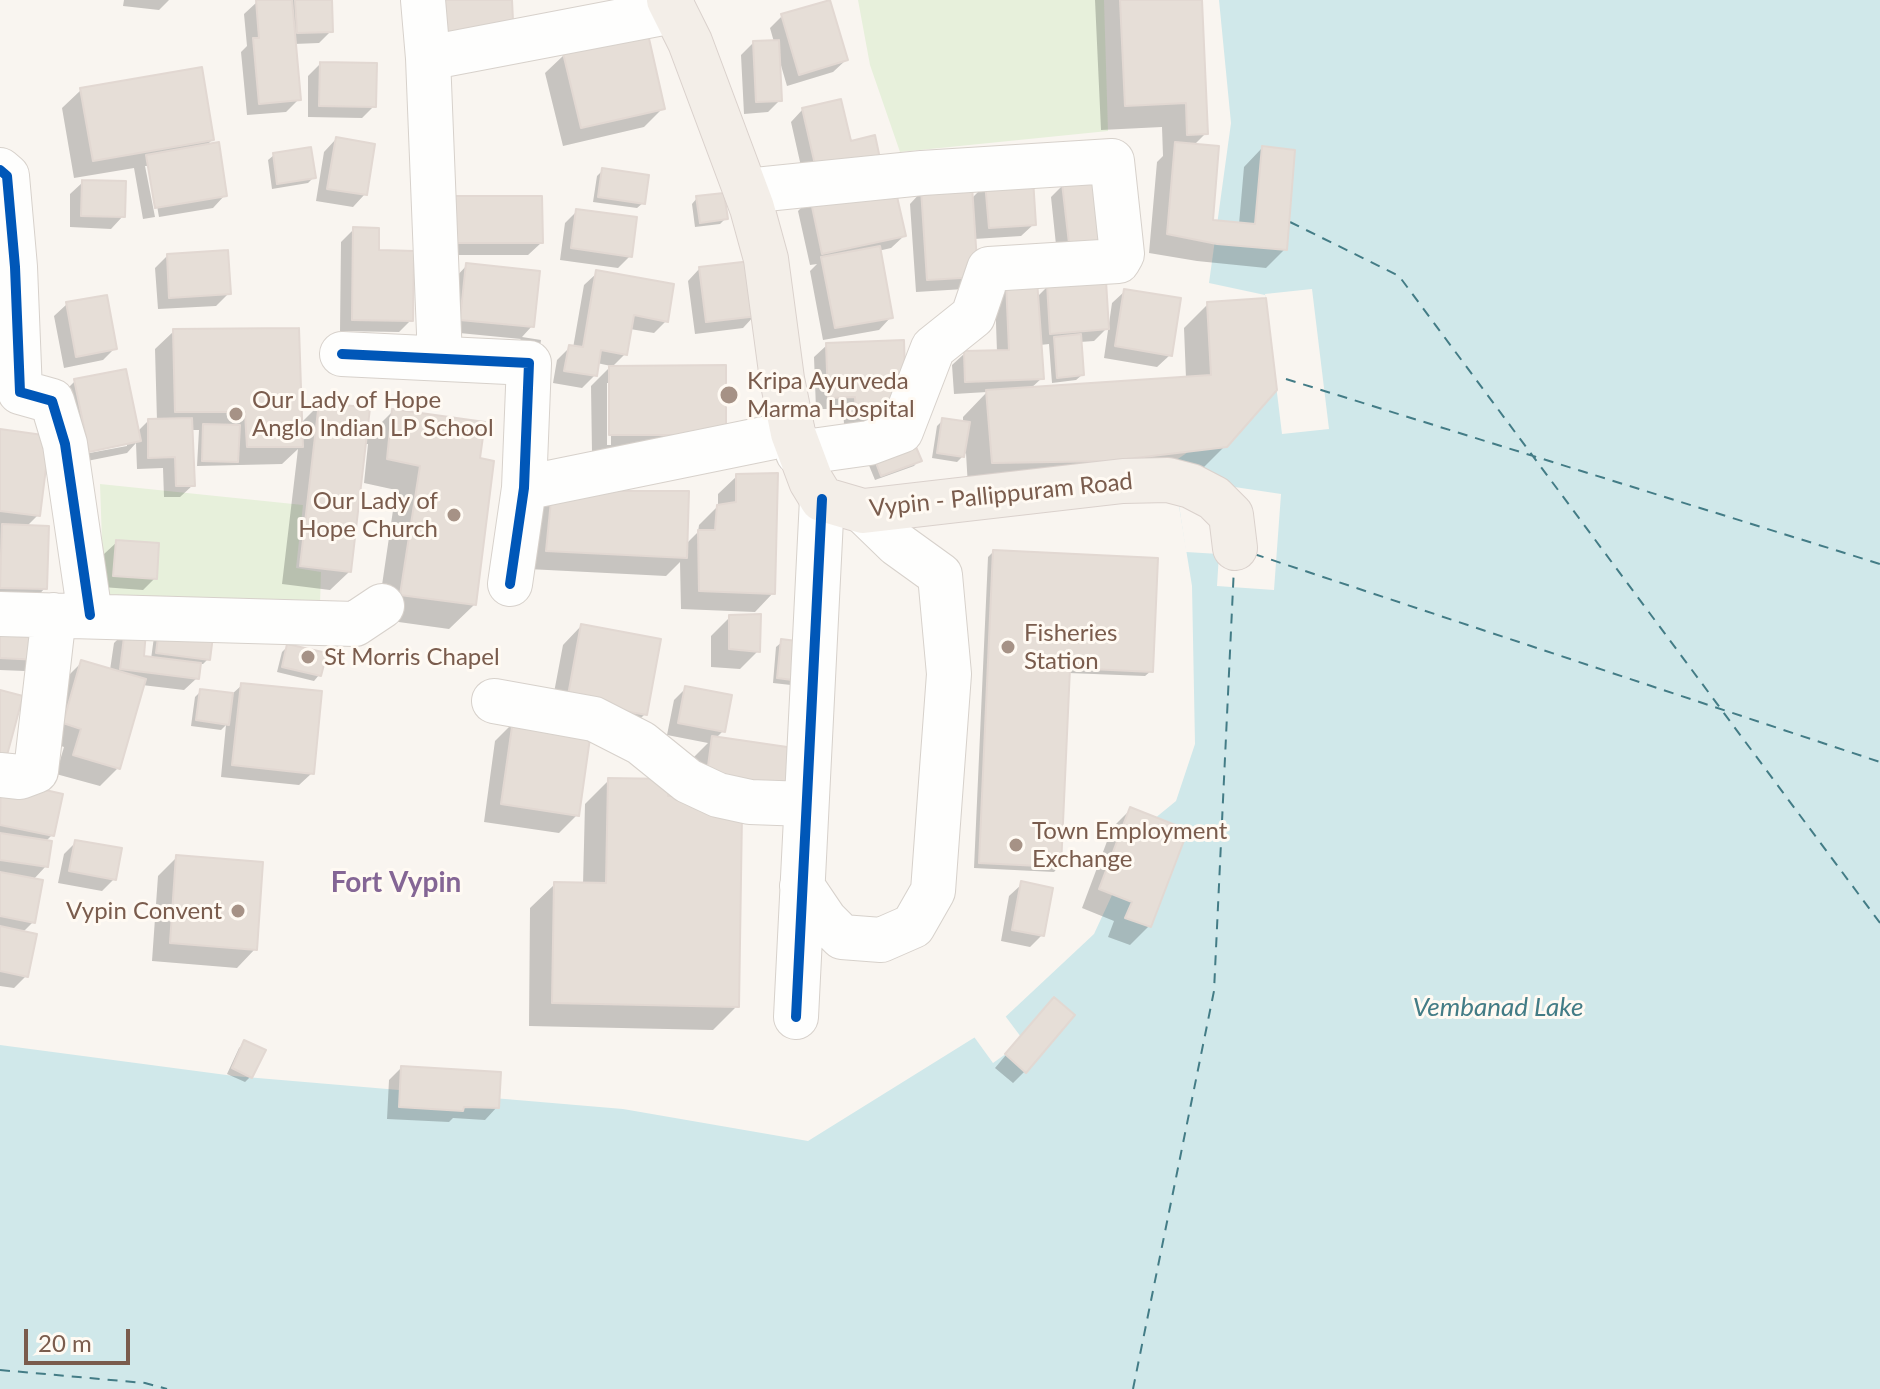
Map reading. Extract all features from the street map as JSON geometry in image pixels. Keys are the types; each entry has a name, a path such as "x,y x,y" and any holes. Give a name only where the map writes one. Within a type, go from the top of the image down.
{"main road":[{"path":"672,6 690,42 746,191 766,259 782,379 795,443 822,499"},
{"name":"Vypin - Pallippuram Road","path":"822,499 863,511 1123,481 1168,480 1191,486 1214,498 1231,515 1235,548"}],"street":[{"path":"423,0 440,358"},
{"path":"428,58 672,6"},
{"path":"524,488 795,443 869,443 901,431 933,348 973,316 989,269 1118,261 1122,254 1112,161 922,173 746,191"},
{"path":"0,170 7,176 15,267 20,392 52,401 65,444 72,615 36,771 20,777 0,775"},
{"path":"342,354 529,363 524,488 510,584"},
{"path":"796,1017 822,499"},
{"path":"802,886 825,920 842,937 881,940 913,926 933,891 949,674 940,575 897,544 863,511"},
{"path":"0,614 355,624 382,606"},
{"path":"494,701 594,719 641,743 688,781 718,795 750,802 806,804"}],"green space":[{"path":"858,0 1104,0 1108,131 900,152 870,65"},
{"path":"100,484 303,505 296,568 321,572 320,604 104,598"}],"water":[{"name":"Vembanad Lake","path":"1219,0 1880,0 1880,1389 0,1389 0,1045 234,1076 623,1109 808,1141 1001,1021 1094,934 1143,828 1176,801 1195,744 1192,586 1172,463 1277,391 1265,295 1209,283 1231,123"}],"pier":[{"path":"1312,289 1329,429 1282,434 1265,294"},
{"path":"1175,478 1281,494 1274,590 1217,586 1219,554 1186,552"},
{"path":"1003,1013 1024,1041 993,1063 972,1034"}],"building":[{"path":"256,0 292,0 301,100 259,104 253,38 259,38"},
{"path":"295,0 332,0 333,32 297,33"},
{"path":"431,0 512,0 514,42 433,46"},
{"path":"830,0 848,60 799,75 781,14"},
{"path":"1120,0 1202,0 1208,134 1187,135 1186,103 1125,106"},
{"path":"648,34 665,109 581,128 563,53"},
{"path":"779,40 782,101 756,102 753,41"},
{"path":"320,62 377,63 376,107 319,106"},
{"path":"202,67 214,140 93,161 80,88"},
{"path":"841,99 851,141 875,135 882,168 819,182 802,108"},
{"path":"336,137 375,144 367,195 327,189"},
{"path":"219,142 227,196 155,208 146,155"},
{"path":"1175,142 1219,146 1213,220 1255,224 1262,146 1295,150 1287,250 1217,244 1167,234"},
{"path":"311,147 316,178 277,184 273,153"},
{"path":"602,168 649,175 645,204 598,197"},
{"path":"893,179 906,236 822,254 810,197"},
{"path":"1033,179 1036,225 989,228 985,182"},
{"path":"1107,179 1114,248 1070,252 1062,183"},
{"path":"82,180 126,181 125,217 81,216"},
{"path":"972,186 978,277 927,280 921,189"},
{"path":"724,193 728,219 700,223 696,196"},
{"path":"453,196 542,196 543,243 453,243"},
{"path":"576,209 637,217 632,257 571,248"},
{"path":"353,227 379,228 379,250 414,251 413,321 352,320"},
{"path":"880,246 893,318 835,328 821,257"},
{"path":"228,250 231,294 169,298 167,254"},
{"path":"751,261 758,316 706,322 699,267"},
{"path":"466,263 540,271 534,327 460,320"},
{"path":"596,270 674,284 668,322 634,315 627,355 601,350 597,376 564,371 569,345 583,347"},
{"path":"1037,280 1044,379 965,382 964,351 1009,350 1006,281"},
{"path":"1106,281 1109,329 1050,334 1047,284"},
{"path":"1124,289 1181,298 1172,356 1115,346"},
{"path":"107,295 117,349 76,357 66,302"},
{"path":"1266,298 1277,390 1227,447 1110,461 992,463 986,390 1211,375 1207,302"},
{"path":"299,328 303,447 247,447 245,412 175,412 173,329"},
{"path":"1081,334 1084,375 1057,378 1054,337"},
{"path":"904,340 906,411 856,413 855,397 828,398 826,343"},
{"path":"726,365 726,435 609,435 609,366"},
{"path":"126,369 141,441 89,452 74,379"},
{"path":"319,402 370,408 351,572 300,566"},
{"path":"392,409 485,422 480,458 494,461 476,605 400,595 420,466 387,459"},
{"path":"192,418 195,486 176,486 175,457 148,458 148,419"},
{"path":"942,418 970,422 964,457 937,453"},
{"path":"203,424 240,425 238,462 202,461"},
{"path":"0,429 50,436 40,516 0,511"},
{"path":"913,440 922,461 881,476 873,455"},
{"path":"778,473 775,594 699,591 698,530 715,530 717,505 736,502 736,474"},
{"path":"552,491 689,491 687,558 546,551"},
{"path":"2,524 49,526 47,589 0,588"},
{"path":"116,540 159,543 157,579 113,576"},
{"path":"993,550 1158,558 1153,672 1070,668 1061,867 979,863"},
{"path":"761,614 760,652 729,649 729,615"},
{"path":"581,624 661,639 647,715 567,701"},
{"path":"125,629 146,631 144,656 201,663 199,679 120,669"},
{"path":"159,629 213,636 210,660 156,653"},
{"path":"0,630 41,632 39,660 0,658"},
{"path":"781,639 812,643 808,682 777,678"},
{"name":"St Morris Chapel","path":"287,644 327,653 321,676 282,667"},
{"path":"81,660 146,679 120,769 73,755 81,729 63,723"},
{"path":"241,683 322,691 314,774 232,765"},
{"path":"685,686 732,695 725,732 678,723"},
{"path":"200,689 233,693 229,725 196,720"},
{"path":"0,690 23,696 3,770 0,769"},
{"path":"513,720 591,731 579,816 501,804"},
{"path":"712,736 794,748 789,786 707,774"},
{"path":"608,778 669,779 668,796 706,796 742,814 739,1007 552,1003 554,882 606,883"},
{"path":"1,780 63,794 54,836 0,825"},
{"path":"1130,807 1188,830 1151,927 1125,918 1132,902 1099,889"},
{"path":"0,833 52,841 48,867 0,860"},
{"path":"75,840 122,848 116,880 69,871"},
{"path":"176,855 263,862 257,950 170,943"},
{"path":"0,872 43,880 35,923 0,916"},
{"path":"1021,881 1053,888 1044,936 1012,930"},
{"path":"0,926 37,934 28,977 0,971"},
{"path":"1054,997 1075,1015 1026,1073 1005,1054"},
{"path":"244,1040 266,1050 252,1078 232,1068"},
{"path":"401,1066 501,1072 499,1108 464,1107 463,1111 399,1107"}],"ferry route":[{"path":"1290,222 1399,276 1880,923"},
{"path":"1286,379 1880,564"},
{"path":"1254,554 1880,762"},
{"path":"1133,1389 1214,991 1234,567"},
{"path":"0,1370 145,1383 167,1389"}],"cycle path":[{"path":"0,170 7,176 15,267 20,392 52,401 65,444 90,615"},
{"path":"342,354 529,363 524,488 510,584"},
{"path":"796,1017 822,499"}],"place":[{"name":"Kripa Ayurveda Marma Hospital","path":"729,395"},
{"name":"Our Lady of Hope Anglo Indian LP School","path":"236,414"},
{"name":"Our Lady of Hope Church","path":"454,515"},
{"name":"Fisheries Station","path":"1008,647"},
{"name":"St Morris Chapel","path":"308,657"},
{"name":"Town Employment Exchange","path":"1016,845"},
{"name":"Vypin Convent","path":"238,911"}],"district":[{"name":"Fort Vypin","path":"396,883"}]}
